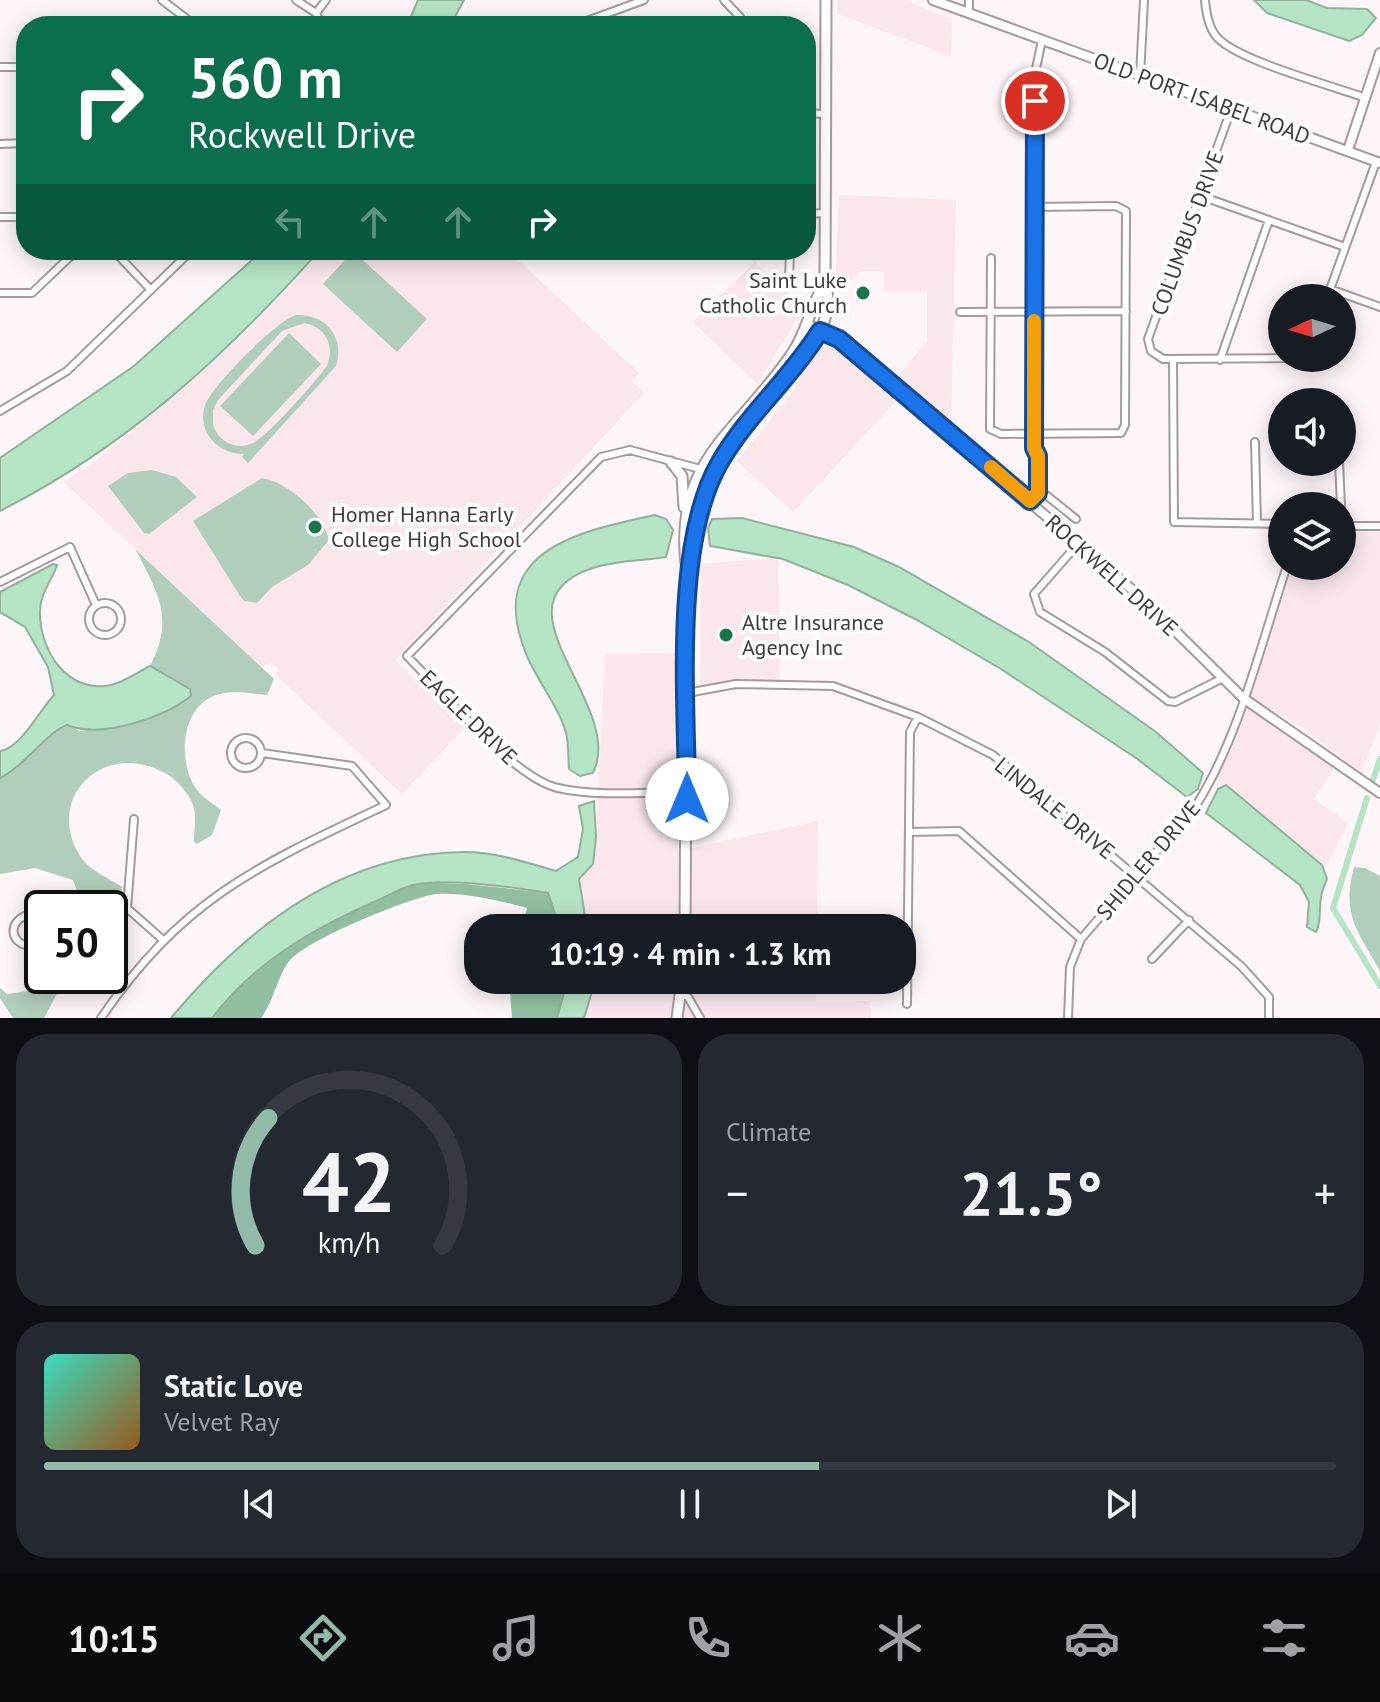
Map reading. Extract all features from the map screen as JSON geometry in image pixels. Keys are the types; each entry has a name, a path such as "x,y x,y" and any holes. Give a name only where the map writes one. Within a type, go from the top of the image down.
{"main road":[{"path":"687,572 701,510 715,473 738,436 797,368 820,331 829,296 825,283 826,0"},
{"path":"685,515 700,470 717,443 785,364 809,325 825,283"},
{"path":"671,462 682,476 685,515 683,543 687,572 685,914"},
{"path":"677,1018 680,994"}],"street":[{"path":"162,0 183,16"},
{"path":"296,0 317,16"},
{"path":"316,13 326,0"},
{"path":"600,16 644,0"},
{"name":"OLD PORT ISABEL ROAD","path":"933,0 1378,163"},
{"path":"969,0 969,12"},
{"path":"1140,77 1144,0"},
{"path":"1205,0 1209,24 1216,36 1236,52 1366,98"},
{"path":"1030,501 1038,493 1038,456 1034,448 1034,78 1042,40"},
{"path":"1348,150 1380,53"},
{"name":"COLUMBUS DRIVE","path":"1173,359 1163,359 1151,351 1148,339 1232,107"},
{"path":"816,114 825,114"},
{"path":"1332,284 1378,163"},
{"path":"1201,196 1345,247"},
{"path":"991,258 990,429 1001,434 1117,434 1124,430 1124,209 1033,207"},
{"path":"816,213 825,213"},
{"path":"1220,360 1269,220"},
{"path":"0,293 32,293 67,260"},
{"path":"122,260 151,290"},
{"path":"0,411 67,371 182,260"},
{"path":"788,260 789,278"},
{"path":"1356,298 1380,307"},
{"path":"960,312 1126,311"},
{"name":"ROCKWELL DRIVE","path":"809,325 839,339 1030,501 1077,545 1143,599 1243,698 1380,793"},
{"path":"1268,359 1173,359 1174,522 1268,523"},
{"path":"1255,442 1257,523"},
{"name":"EAGLE DRIVE","path":"687,792 577,791 537,780 511,761 407,656 601,457 630,450 715,473"},
{"path":"1038,493 1046,495 1076,519"},
{"path":"1356,525 1380,526"},
{"path":"1077,545 1034,594 1040,612 1105,652 1168,701 1175,702 1221,679"},
{"path":"0,582 70,547 96,605"},
{"name":"SHIDLER DRIVE","path":"1068,1018 1070,967 1081,939 1203,795 1243,698 1282,580"},
{"path":"106,603 116,608 120,623 114,631 100,634 92,628 89,618 96,605 106,603"},
{"name":"LINDALE DRIVE","path":"687,693 715,691 736,684 833,686 918,717 993,755 1189,920 1269,997 1269,1018"},
{"path":"907,1004 910,732 918,717"},
{"path":"246,737 259,744 262,753 254,766 244,768 235,763 231,753 237,740 246,737"},
{"path":"101,1018 126,982 163,940 208,899 268,860 386,805 352,766 262,753"},
{"path":"128,895 134,819"},
{"path":"910,832 959,831 1081,939"},
{"path":"128,909 163,940"},
{"path":"24,917 13,929 15,939 24,945"},
{"path":"1152,959 1189,920"},
{"path":"680,994 688,997 700,1018"}],"shaded area":[{"path":"418,0 464,0 455,16 411,16"},
{"path":"838,0 904,0 952,19 951,56 837,14"},
{"path":"1254,0 1306,0 1327,8 1367,9 1376,18 1362,35 1349,41 1267,13"},
{"path":"839,195 956,200 951,422 898,376 927,341 927,291 884,291 884,271 861,271 838,292 835,290"},
{"path":"252,260 311,260 248,326 172,396 91,458 0,511 0,458 134,366"},
{"name":"Homer Hanna Early College High School","path":"313,260 518,260 639,373 632,381 644,393 395,660 465,727 402,794 275,674 279,670 272,663 261,667 64,482 103,455 182,390 274,303"},
{"path":"345,260 363,260 427,319 397,352 323,284"},
{"path":"755,262 805,306 757,384 693,322"},
{"path":"296,315 307,316 316,318 331,329 338,346 336,366 248,463 242,457 244,454 225,450 211,439 206,431 203,413 206,403 221,382 247,354","holes":["304,323 312,325 327,338 329,358 327,366 292,408 253,443 234,445 219,436 213,425 213,410 218,400 282,331"]},
{"path":"289,333 321,364 253,436 220,406"},
{"path":"829,342 840,346 898,399 793,512 737,461 788,399 814,356"},
{"path":"152,470 176,477 197,497 149,534 144,533 108,486 128,473"},
{"path":"262,478 283,486 303,500 319,519 329,540 308,565 272,587 257,603 244,601 240,596 193,521"},
{"path":"655,515 666,519 673,530 666,557 593,568 563,584 552,605 555,630 592,717 598,746 593,773 580,776 569,769 568,742 563,724 527,656 517,621 517,592 527,570 544,553 595,530"},
{"path":"742,518 854,547 899,567 1029,642 1156,732 1203,773 1198,789 1187,797 1136,758 1001,669 917,620 848,585 783,559 710,546 708,528 712,519"},
{"path":"1356,532 1380,532 1380,724 1361,772 1303,728 1248,695 1288,580 1356,580"},
{"path":"136,550 274,679 267,695 236,692 213,696 197,708 191,718 185,743 187,768 197,790 221,810 212,835 197,844 194,842 195,813 191,800 173,779 141,764 119,764 100,770 84,781 74,797 69,816 71,837 82,859 122,887 122,890 77,890 73,880 35,868 0,874 0,778 67,725 80,731 118,726 158,670 150,666 161,634 161,606"},
{"path":"778,558 780,679 700,686 701,564"},
{"path":"53,564 57,565 44,593 41,626 50,654 69,676 95,686 111,685 150,666 190,689 191,696 149,719 114,728 81,729 67,725 0,778 0,751 22,736 54,695 48,667 25,627 0,612 0,592"},
{"path":"679,653 678,851 818,821 817,914 586,914 579,879 592,864 596,837 605,654"},
{"path":"1248,706 1334,768 1314,799 1348,823 1324,869 1217,779 1240,715"},
{"path":"1226,785 1322,865 1327,879 1321,895 1316,932 1307,927 1309,902 1300,885 1206,813 1218,789"},
{"path":"594,801 596,837 593,864 579,879 585,914 555,914 548,893 462,882 413,885 306,936 247,980 212,1018 171,1018 200,985 265,925 339,881 379,865 421,855 477,852 556,871 578,857 583,829 579,806"},
{"path":"1354,867 1365,868 1380,876 1380,971 1359,933 1351,910 1349,898"},
{"path":"417,884 548,893 555,914 526,914 527,908 492,899 430,895 357,922 302,950 287,964 261,1018 212,1018 253,974 301,937 383,896"},
{"path":"0,988 7,994 24,991 24,994 57,994 44,1018 13,1018 0,998"},
{"path":"510,994 564,994 557,1018 512,1018"},
{"path":"564,994 591,994 584,1018 557,1018"},
{"path":"816,994 816,1002 870,1001 871,1018 584,1018 591,995"}],"waterway":[{"path":"1373,780 1380,759"},
{"path":"1367,798 1333,908 1380,986"}],"slow traffic":[{"path":"991,467 1030,501 1038,493 1038,456 1034,448 1034,321"}],"place":[{"name":"Saint Luke Catholic Church","path":"863,293"},
{"name":"Homer Hanna Early College High School","path":"315,527"},
{"name":"Altre Insurance Agency Inc","path":"726,635"}],"route":[{"path":"687,799 687,572 706,491 725,454 797,368 820,331 839,339 1030,501 1038,493 1038,456 1034,448 1035,101"}]}
